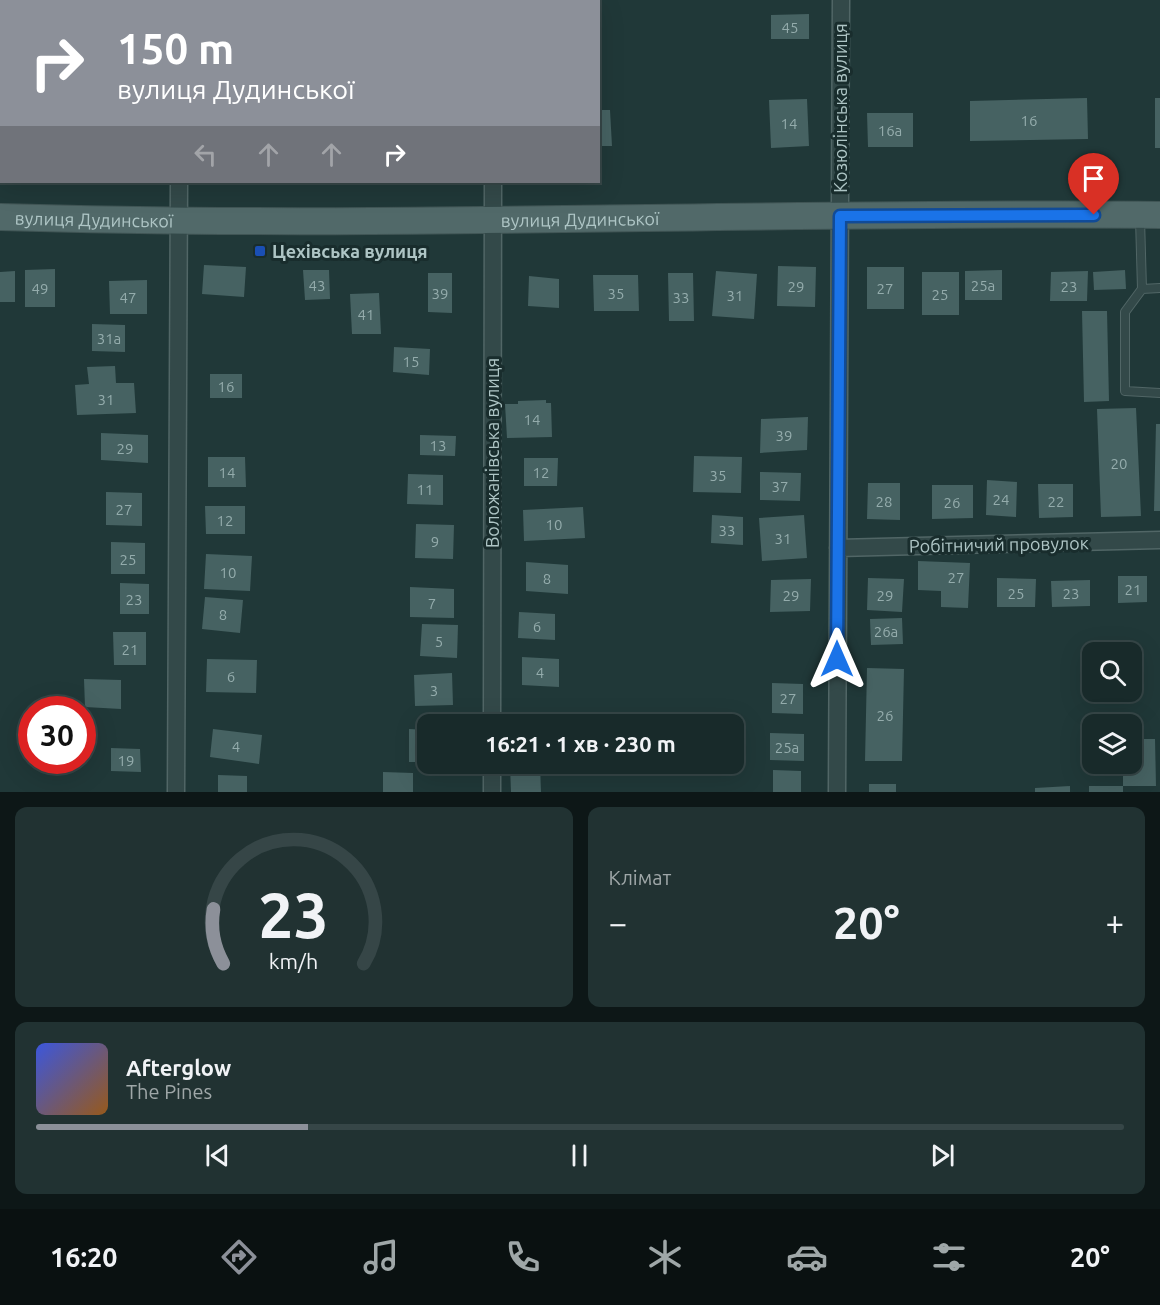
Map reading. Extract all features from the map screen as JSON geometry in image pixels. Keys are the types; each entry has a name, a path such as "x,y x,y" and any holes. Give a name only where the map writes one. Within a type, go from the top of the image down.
{"main road":[{"name":"вулиця Дудинської","path":"0,217 178,223 1150,215"}],"street":[{"name":"Козюлінська вулиця","path":"837,792 841,0"},
{"path":"176,792 178,183"},
{"name":"Воложанівська вулиця","path":"492,714 493,183"},
{"name":"Робітничий провулок","path":"838,548 1160,540"},
{"path":"492,774 492,792"}],"lane":[{"path":"1150,215 1142,289 1125,312 1125,391 1160,393"},
{"path":"1142,289 1160,288"}],"building":[{"path":"809,14 809,39 771,39 771,15"},
{"path":"1087,98 1088,139 970,141 970,101"},
{"path":"1155,98 1160,98 1160,148 1155,148"},
{"path":"807,99 809,146 771,148 769,100"},
{"path":"600,110 610,110 612,146 600,146"},
{"path":"867,113 913,113 913,147 868,147"},
{"path":"204,265 246,267 244,297 202,294"},
{"path":"778,266 816,267 815,307 777,306"},
{"path":"867,267 904,267 904,309 867,309"},
{"path":"55,269 55,307 25,307 25,270"},
{"path":"303,270 329,270 330,299 305,300"},
{"path":"1002,270 1002,300 965,300 965,271"},
{"path":"1125,270 1126,289 1094,290 1093,272"},
{"path":"15,271 15,302 0,302 0,272"},
{"path":"716,271 757,274 754,319 712,316"},
{"path":"1088,271 1087,301 1050,301 1051,272"},
{"path":"922,272 959,272 959,315 922,315"},
{"path":"428,273 452,273 452,313 428,312"},
{"path":"668,273 693,273 694,321 669,321"},
{"path":"593,275 638,275 639,311 594,311"},
{"path":"529,276 559,279 559,308 528,306"},
{"path":"147,280 147,314 110,314 109,281"},
{"path":"379,293 381,334 352,334 350,294"},
{"path":"1082,311 1107,311 1109,401 1084,402"},
{"path":"92,324 125,325 125,352 92,351"},
{"path":"394,347 430,349 429,375 393,372"},
{"path":"115,366 116,383 134,383 136,413 77,415 75,385 89,384 87,367"},
{"path":"210,374 242,374 242,398 210,398"},
{"path":"546,400 546,403 551,403 552,437 507,438 505,404"},
{"path":"1136,408 1141,516 1101,517 1097,409"},
{"path":"808,417 807,450 760,453 761,419"},
{"path":"1156,424 1160,424 1160,511 1154,511"},
{"path":"101,433 148,435 148,463 101,460"},
{"path":"420,435 456,436 455,456 420,455"},
{"path":"694,456 742,457 741,493 693,492"},
{"path":"208,457 245,457 246,487 208,487"},
{"path":"524,458 558,458 557,486 524,486"},
{"path":"760,472 801,473 800,501 760,500"},
{"path":"408,474 443,475 443,505 407,504"},
{"path":"987,480 1017,482 1016,517 986,515"},
{"path":"868,483 900,483 900,520 867,519"},
{"path":"1038,484 1073,484 1073,517 1039,518"},
{"path":"932,485 973,485 973,518 932,519"},
{"path":"106,492 142,493 142,526 106,525"},
{"path":"205,506 245,506 245,534 206,534"},
{"path":"583,507 585,538 524,541 523,510"},
{"path":"712,515 743,517 743,545 711,543"},
{"path":"804,515 807,558 762,561 759,518"},
{"path":"416,524 454,525 453,559 415,558"},
{"path":"111,542 145,543 145,574 111,574"},
{"path":"206,554 252,556 250,591 204,589"},
{"path":"918,561 970,563 968,608 941,607 941,591 918,590"},
{"path":"526,562 568,565 568,594 526,591"},
{"path":"1118,576 1147,576 1147,602 1118,603"},
{"path":"868,578 904,579 902,612 867,610"},
{"path":"997,578 1036,579 1035,607 997,607"},
{"path":"811,579 810,611 770,612 771,580"},
{"path":"1090,580 1090,606 1052,607 1051,581"},
{"path":"120,583 149,584 149,614 120,614"},
{"path":"410,587 454,589 454,618 410,617"},
{"path":"205,597 243,600 240,633 202,629"},
{"path":"519,612 555,614 555,640 518,638"},
{"path":"902,618 903,644 871,645 870,619"},
{"path":"422,624 458,625 457,658 420,656"},
{"path":"113,632 146,632 146,665 114,665"},
{"path":"522,657 559,659 559,687 522,685"},
{"path":"207,659 257,660 256,693 206,692"},
{"path":"867,668 904,669 902,761 865,761"},
{"path":"452,673 453,705 415,706 414,675"},
{"path":"84,679 121,680 121,709 96,708 96,696 85,696"},
{"path":"772,683 803,684 803,714 772,713"},
{"path":"213,729 262,735 259,764 210,757"},
{"path":"409,729 417,729 417,762 409,762"},
{"path":"770,733 804,734 804,761 770,760"},
{"path":"1142,739 1155,739 1156,786 1123,786 1123,774 1142,774"},
{"path":"111,748 140,749 141,772 111,771"},
{"path":"773,770 801,771 801,792 773,792"},
{"path":"383,772 413,773 413,792 383,792"},
{"path":"510,774 540,774 541,792 511,792"},
{"path":"218,775 247,776 247,792 218,792"},
{"path":"869,784 896,784 896,792 869,792"},
{"path":"1070,786 1070,792 1035,792 1035,788"},
{"path":"1089,786 1123,786 1123,792 1089,792"}],"place":[{"name":"Цехівська вулиця","path":"260,251"}],"route":[{"path":"837,659 840,216 1094,215"}]}
